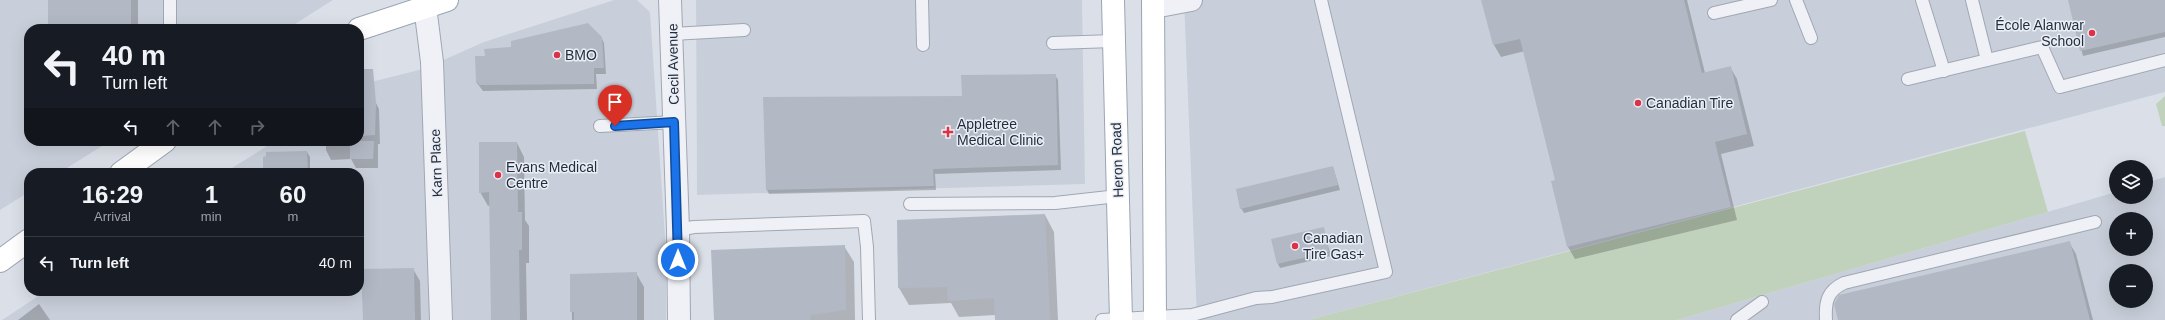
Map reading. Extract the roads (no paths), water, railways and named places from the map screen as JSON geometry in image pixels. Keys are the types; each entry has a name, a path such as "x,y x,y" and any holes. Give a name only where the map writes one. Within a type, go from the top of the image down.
{"main road":[{"path":"364,28 425,6 447,0"},
{"name":"Heron Road","path":"1113,0 1118,196 1115,319"},
{"path":"1154,2 1155,318"},
{"path":"128,168 158,146"},
{"path":"0,261 24,244"}],"street":[{"name":"Cecil Avenue","path":"670,0 678,230 679,320"},
{"path":"1154,2 1191,0"},
{"name":"Karn Place","path":"425,6 432,62 441,320"}],"lane":[{"path":"170,0 170,24"},
{"path":"922,0 923,45"},
{"path":"1115,319 1192,315 1256,298 1272,297 1386,272 1321,0"},
{"path":"1714,13 1771,0"},
{"path":"1796,0 1811,38"},
{"path":"1922,0 1944,71"},
{"path":"1972,0 1987,60"},
{"path":"672,34 744,30"},
{"path":"1053,42 1114,41"},
{"path":"1908,79 2042,47 2060,87 2165,60"},
{"path":"600,126 674,122"},
{"path":"910,204 1054,202 1118,196"},
{"path":"678,230 694,228 864,221 867,247 869,320"},
{"path":"1826,320 1825,308 1828,296 1834,288 1844,283 2095,222"},
{"path":"1737,320 1762,302"}],"place":[{"name":"École Alanwar School","path":"2092,33"},
{"name":"BMO","path":"557,55"},
{"name":"Canadian Tire","path":"1638,103"},
{"name":"Appletree Medical Clinic","path":"948,132"},
{"name":"Evans Medical Centre","path":"498,175"},
{"name":"Canadian Tire Gas+","path":"1295,246"}]}
